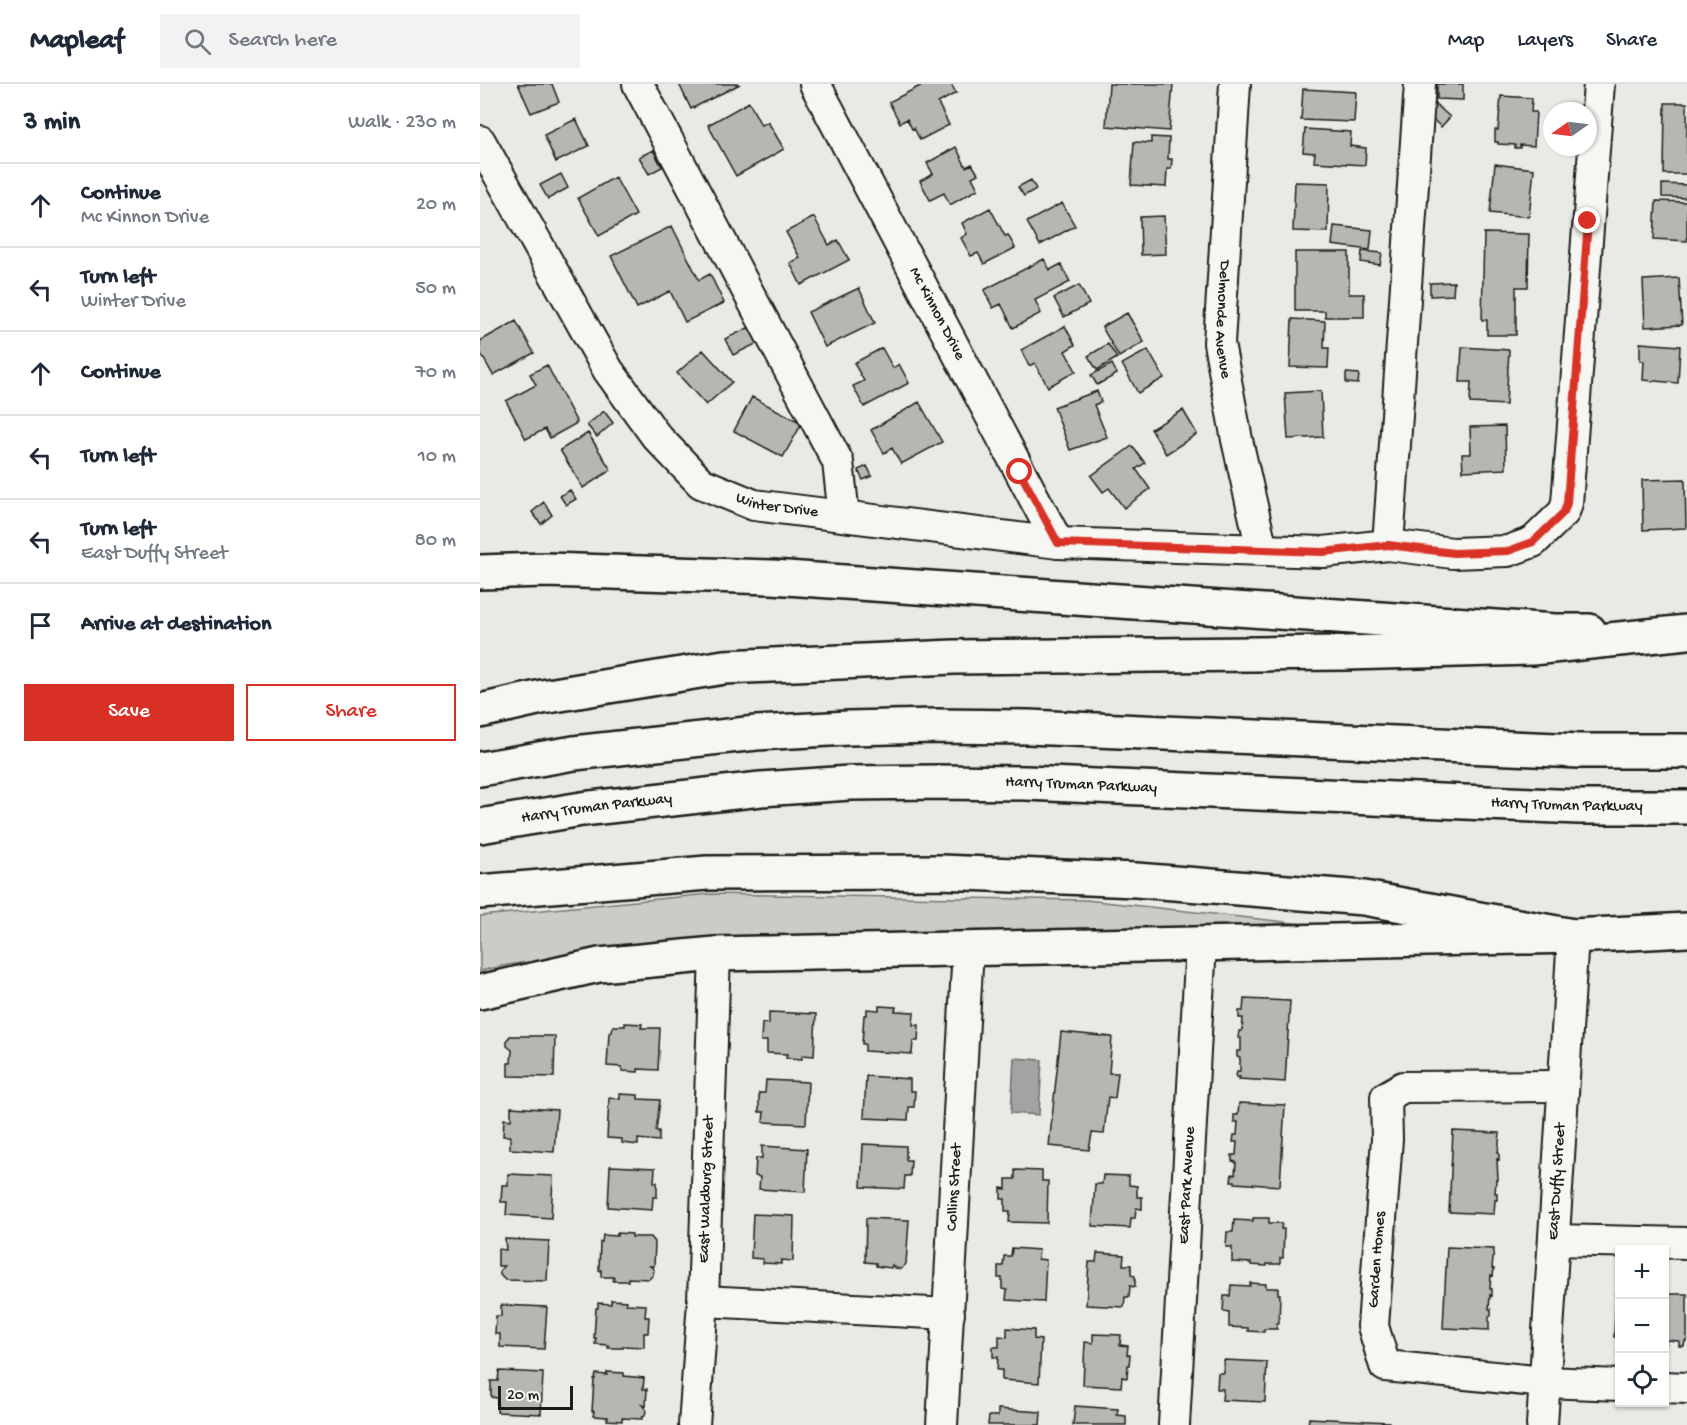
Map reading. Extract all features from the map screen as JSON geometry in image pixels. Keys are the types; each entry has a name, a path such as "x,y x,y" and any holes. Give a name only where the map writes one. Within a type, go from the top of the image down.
{"main road":[{"path":"480,572 546,570 772,577 1555,631 1687,632"},
{"path":"480,711 542,697 724,667 954,657 1346,654 1532,648 1687,632"},
{"path":"480,769 574,753 756,733 935,726 1028,727 1580,751 1687,751"},
{"name":"Harry Truman Parkway","path":"480,826 582,808 750,790 850,783 1026,783 1578,807 1687,807"},
{"path":"480,892 707,873 952,872 1136,880 1364,898 1573,936"},
{"path":"480,992 599,965 715,954 1573,936 1687,930"}],"street":[{"path":"638,84 838,462 844,516"},
{"name":"Mc Kinnon Drive","path":"815,84 1058,543"},
{"name":"Delmonde Avenue","path":"1235,84 1219,343 1237,440 1262,550"},
{"path":"1388,545 1420,84"},
{"name":"Winter Drive","path":"480,141 608,370 656,436 701,483 754,505 1058,543 1323,552 1388,545 1454,553 1508,551 1533,542 1564,512 1567,503 1599,84"},
{"name":"East Duffy Street","path":"1542,1425 1573,936"},
{"name":"East Park Avenue","path":"1174,1425 1201,944"},
{"name":"Collins Street","path":"942,1425 968,948"},
{"name":"East Waldburg Street","path":"694,1425 703,1301 715,954"},
{"name":"Garden Homes","path":"1563,1086 1403,1087 1386,1097 1387,1138 1372,1326 1385,1366 1545,1382 1615,1385"},
{"path":"1554,1240 1687,1243"},
{"path":"703,1301 949,1314"},
{"path":"1669,1387 1687,1388"}],"shaded area":[{"path":"709,894 1086,900 1303,924 737,938 591,953 480,971 480,916"},
{"path":"1014,1058 1042,1060 1039,1115 1011,1113"}],"building":[{"path":"518,84 552,84 559,102 531,113"},
{"path":"679,84 740,84 691,109"},
{"path":"924,84 951,84 956,93 938,103 949,125 920,140 907,119 900,123 889,102"},
{"path":"1109,84 1173,84 1169,131 1106,126"},
{"path":"1437,84 1463,84 1463,100 1437,99"},
{"path":"1303,89 1356,92 1354,122 1301,120"},
{"path":"1501,96 1532,98 1531,112 1536,112 1534,146 1520,145 1520,148 1515,148 1515,145 1495,142"},
{"path":"1432,101 1450,117 1441,127 1423,110"},
{"path":"749,102 761,125 768,122 784,149 736,176 708,125"},
{"path":"1665,103 1687,103 1687,174 1664,174"},
{"path":"576,119 589,146 556,162 544,135"},
{"path":"1305,129 1351,132 1350,146 1366,148 1365,165 1314,162 1315,153 1303,152"},
{"path":"1151,137 1169,138 1168,159 1172,159 1171,169 1167,169 1166,187 1131,185 1134,142 1151,143"},
{"path":"956,147 966,167 972,164 978,174 972,177 978,189 950,205 944,193 930,200 920,181 933,174 927,163"},
{"path":"653,150 662,167 649,174 639,157"},
{"path":"1495,164 1534,169 1529,217 1490,213"},
{"path":"561,174 568,188 548,199 540,185"},
{"path":"615,177 636,215 599,236 578,198"},
{"path":"1031,180 1036,189 1024,196 1018,187"},
{"path":"1295,182 1329,183 1328,232 1293,231"},
{"path":"1662,184 1687,185 1687,198 1662,197"},
{"path":"1656,201 1687,202 1687,241 1654,239"},
{"path":"1062,203 1075,226 1040,245 1027,222"},
{"path":"990,208 1005,236 1008,235 1015,248 984,264 978,253 971,256 961,238 967,234 962,223"},
{"path":"1164,216 1166,254 1141,255 1140,217"},
{"path":"814,217 829,245 838,240 849,260 801,285 790,263 800,258 786,232"},
{"path":"672,226 699,280 710,274 724,303 685,322 670,291 637,308 611,256"},
{"path":"1334,226 1372,230 1370,250 1332,245"},
{"path":"1484,233 1529,234 1528,287 1516,287 1516,335 1487,335 1487,320 1482,320"},
{"path":"1362,251 1382,253 1380,265 1361,262"},
{"path":"1295,252 1349,252 1349,294 1364,294 1364,317 1325,317 1325,311 1295,311"},
{"path":"1044,259 1050,270 1061,264 1070,282 1035,300 1041,313 1013,328 1001,304 993,308 984,290"},
{"path":"1679,278 1682,325 1645,327 1643,280"},
{"path":"1454,282 1453,295 1430,296 1430,283"},
{"path":"1079,285 1089,304 1064,317 1054,298"},
{"path":"859,288 875,323 825,347 808,312"},
{"path":"1127,313 1144,342 1119,357 1102,327"},
{"path":"1292,319 1325,321 1324,348 1329,348 1328,368 1290,367"},
{"path":"516,321 534,353 493,375 480,352 480,341"},
{"path":"1065,326 1075,345 1065,351 1076,371 1048,387 1035,363 1029,366 1021,350"},
{"path":"750,327 758,343 733,355 725,339"},
{"path":"1640,343 1680,346 1678,383 1643,380 1644,361 1640,361"},
{"path":"1108,344 1117,358 1097,370 1088,356"},
{"path":"1462,347 1509,350 1506,405 1470,403 1471,382 1460,382"},
{"path":"882,348 893,368 899,364 909,383 864,407 853,386 864,381 854,363"},
{"path":"703,350 732,382 706,405 677,373"},
{"path":"1148,350 1164,378 1138,393 1122,364"},
{"path":"1112,364 1117,374 1097,385 1091,375"},
{"path":"547,365 577,423 550,438 545,429 526,439 506,401 536,385 530,374"},
{"path":"1346,373 1359,374 1358,384 1346,383"},
{"path":"1097,391 1101,402 1094,405 1107,437 1070,450 1054,407"},
{"path":"1321,391 1323,437 1288,439 1285,393"},
{"path":"752,397 802,423 783,457 734,431"},
{"path":"919,402 942,442 901,464 892,448 884,453 871,430"},
{"path":"1183,410 1197,434 1166,454 1151,429"},
{"path":"604,411 613,423 597,437 587,425"},
{"path":"1505,426 1506,469 1463,471 1462,454 1471,454 1470,427"},
{"path":"588,433 611,470 583,488 560,450"},
{"path":"1132,446 1145,463 1136,469 1150,489 1124,508 1109,488 1103,492 1091,476"},
{"path":"867,466 872,476 863,480 858,470"},
{"path":"1685,479 1686,528 1643,530 1642,480"},
{"path":"570,490 576,499 566,505 560,496"},
{"path":"544,502 552,515 541,524 532,512"},
{"path":"1244,999 1290,1001 1285,1082 1236,1077 1237,1071 1240,1071 1240,1058 1237,1057 1237,1051 1241,1051 1241,1038 1238,1038 1239,1031 1242,1031 1243,1018 1239,1018 1239,1011 1243,1011"},
{"path":"879,1006 896,1007 895,1011 914,1012 913,1025 919,1025 918,1041 913,1041 912,1054 865,1051 865,1044 862,1044 864,1015 867,1015 867,1009 879,1010"},
{"path":"769,1012 816,1014 814,1056 802,1055 802,1059 786,1058 787,1054 767,1053 767,1041 761,1041 762,1023 769,1024"},
{"path":"625,1023 642,1024 641,1028 660,1028 658,1070 622,1071 622,1067 607,1066 609,1033 612,1032 613,1026 625,1026"},
{"path":"1061,1032 1112,1037 1109,1073 1118,1073 1115,1098 1108,1097 1104,1134 1092,1133 1089,1150 1049,1146"},
{"path":"510,1036 555,1036 554,1077 508,1076 508,1063 511,1063 512,1050 507,1046 507,1040"},
{"path":"866,1076 910,1079 910,1091 915,1091 914,1107 909,1107 908,1120 864,1118"},
{"path":"766,1080 808,1082 806,1124 763,1122 764,1112 759,1112 759,1093 765,1093"},
{"path":"620,1094 638,1095 638,1099 660,1100 656,1131 659,1131 659,1141 638,1139 638,1145 622,1143 622,1139 607,1138 609,1098 620,1099"},
{"path":"1239,1103 1285,1105 1280,1186 1231,1181 1232,1174 1235,1175 1236,1162 1232,1161 1232,1155 1236,1155 1237,1142 1233,1142 1234,1135 1237,1135 1238,1122 1234,1122 1234,1115 1238,1115"},
{"path":"511,1107 557,1110 554,1152 510,1149 510,1136 503,1136 504,1119 511,1120"},
{"path":"1453,1131 1500,1133 1499,1160 1497,1159 1498,1180 1496,1180 1495,1193 1497,1193 1497,1200 1495,1200 1494,1214 1449,1212"},
{"path":"863,1144 906,1146 906,1160 911,1160 910,1176 905,1176 904,1189 861,1187"},
{"path":"762,1146 807,1149 805,1192 759,1189 760,1177 755,1176 756,1158 762,1158"},
{"path":"610,1166 655,1168 654,1182 657,1182 657,1197 653,1197 652,1210 608,1207"},
{"path":"1015,1170 1042,1171 1042,1181 1048,1181 1047,1223 1009,1222 1010,1211 1005,1211 1005,1199 1001,1199 1001,1188 1006,1189 1006,1179 1015,1179"},
{"path":"508,1174 553,1176 551,1218 506,1215 507,1202 501,1202 502,1185 508,1185"},
{"path":"1103,1175 1129,1176 1129,1185 1137,1186 1137,1197 1142,1197 1142,1209 1136,1208 1135,1218 1131,1218 1130,1228 1092,1226 1095,1184 1102,1184"},
{"path":"753,1214 794,1216 793,1261 781,1260 781,1264 763,1263 763,1259 751,1258"},
{"path":"866,1218 909,1220 906,1264 901,1269 892,1265 891,1268 865,1262"},
{"path":"1253,1218 1269,1218 1269,1223 1282,1223 1281,1229 1284,1229 1283,1258 1280,1258 1280,1264 1267,1264 1267,1266 1232,1262 1232,1247 1226,1247 1227,1232 1233,1232 1234,1220 1253,1221"},
{"path":"617,1233 632,1234 632,1237 651,1237 655,1242 654,1266 650,1266 654,1269 649,1279 628,1278 628,1281 613,1281 614,1277 601,1277 600,1242 602,1242 603,1235 617,1236"},
{"path":"505,1239 549,1241 547,1281 505,1280 500,1275 500,1270 504,1266 498,1266 498,1249 506,1250"},
{"path":"1447,1247 1494,1249 1489,1330 1443,1328"},
{"path":"1012,1248 1039,1250 1038,1259 1046,1260 1044,1302 1006,1300 1007,1290 1002,1289 1002,1278 998,1278 998,1266 1003,1266 1004,1256 1011,1256"},
{"path":"1097,1253 1124,1255 1123,1265 1131,1265 1131,1275 1135,1276 1135,1287 1130,1286 1129,1297 1125,1297 1124,1307 1086,1305 1089,1262 1096,1262"},
{"path":"1250,1283 1266,1284 1266,1288 1278,1288 1278,1294 1280,1294 1277,1329 1264,1329 1264,1332 1229,1327 1229,1312 1223,1311 1224,1296 1230,1296 1231,1285 1250,1286"},
{"path":"1669,1294 1687,1294 1687,1341 1684,1346 1679,1346 1679,1341 1669,1340"},
{"path":"611,1300 627,1301 626,1304 646,1305 645,1317 649,1317 648,1333 644,1333 644,1347 608,1348 608,1345 595,1344 596,1308 598,1308 598,1303 611,1304"},
{"path":"501,1305 547,1307 544,1349 500,1347 500,1334 495,1334 496,1316 501,1316"},
{"path":"1007,1328 1034,1330 1034,1339 1041,1340 1039,1383 1002,1380 1002,1370 997,1370 998,1357 993,1357 993,1347 999,1347 999,1336 1007,1337"},
{"path":"1093,1334 1121,1335 1120,1345 1128,1346 1127,1355 1130,1355 1127,1378 1122,1377 1121,1387 1083,1385 1085,1342 1093,1343"},
{"path":"1224,1360 1267,1362 1265,1402 1222,1400 1223,1389 1217,1389 1218,1373 1224,1373"},
{"path":"499,1371 543,1373 541,1414 497,1412 497,1398 491,1397 491,1381 498,1381"},
{"path":"607,1372 644,1378 643,1389 647,1389 646,1406 642,1405 646,1409 645,1416 642,1419 622,1418 622,1421 593,1416 594,1379 596,1374 607,1375"},
{"path":"1075,1406 1118,1409 1117,1415 1126,1416 1126,1425 1073,1425"},
{"path":"998,1409 1041,1412 1040,1425 988,1425 989,1416 998,1416"},
{"path":"1309,1418 1389,1422 1389,1425 1308,1425"}],"route":[{"path":"1020,472 1058,543 1323,552 1388,545 1454,553 1508,551 1533,542 1564,512 1567,503 1588,221"}]}
